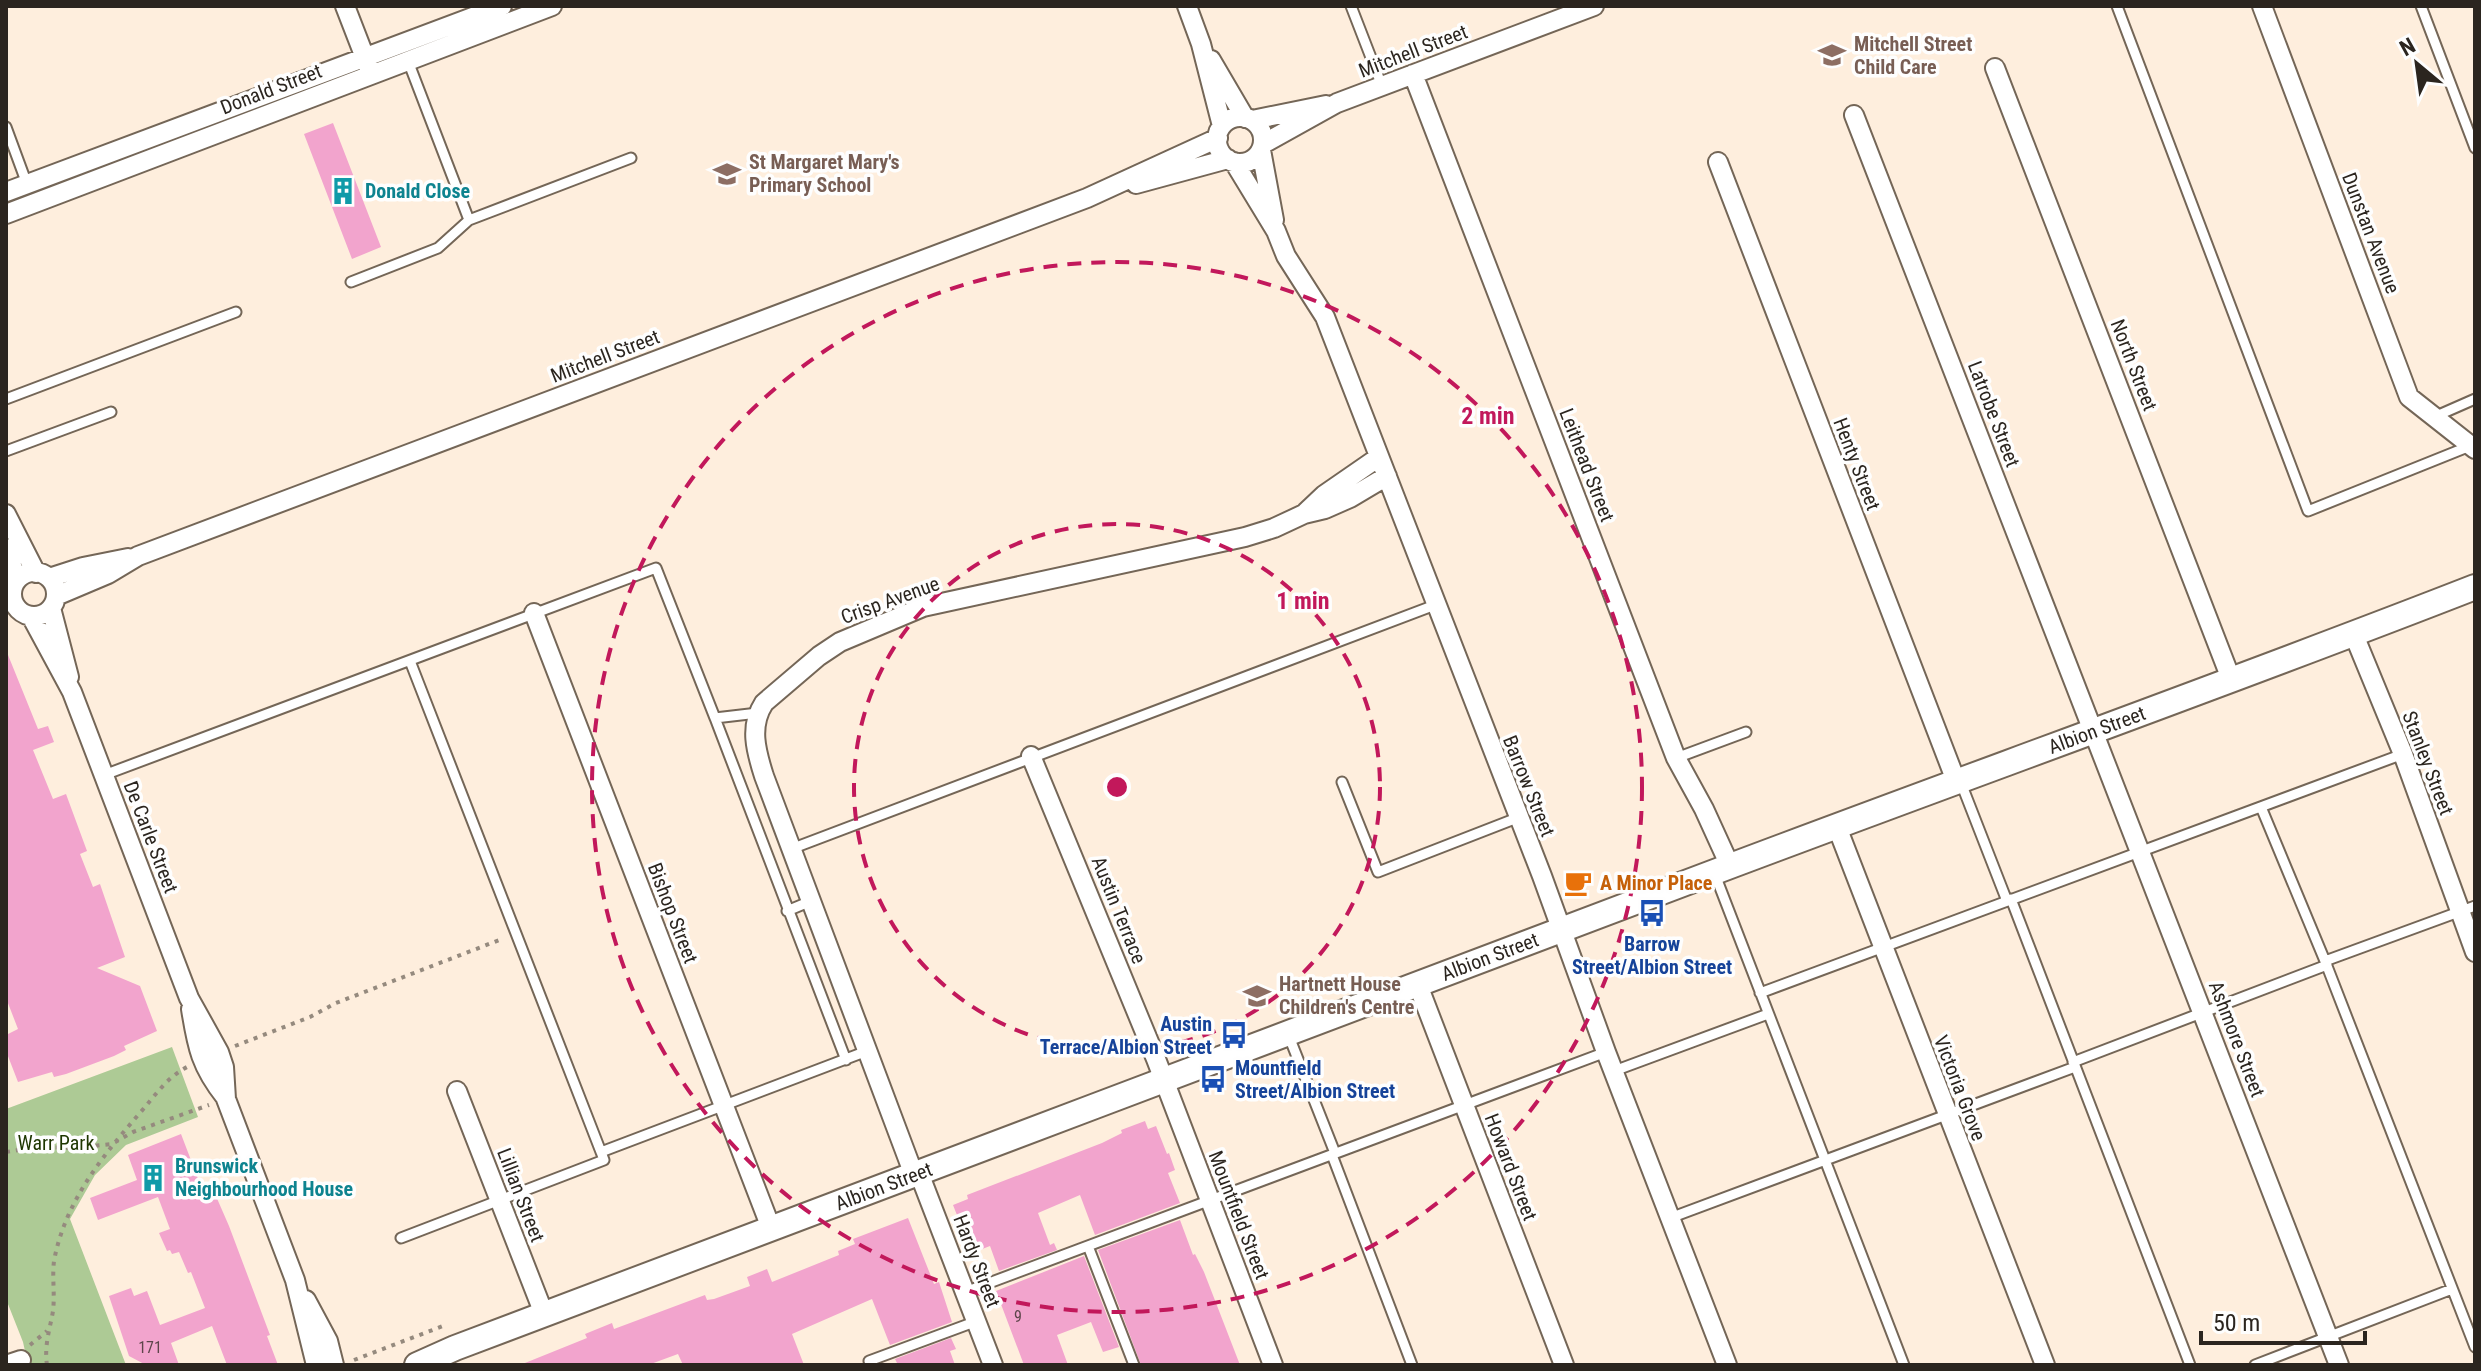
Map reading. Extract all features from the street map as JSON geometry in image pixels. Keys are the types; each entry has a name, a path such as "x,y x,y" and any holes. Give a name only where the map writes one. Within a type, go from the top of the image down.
{"street":[{"path":"345,6 368,66"},
{"name":"Donald Street","path":"6,214 368,66 502,6"},
{"name":"Donald Street","path":"6,192 368,66 408,61 552,6"},
{"path":"1187,6 1201,44 1220,132 1220,150 1231,160 1252,159 1262,147 1261,130 1249,119 1201,44"},
{"name":"Mitchell Street","path":"1262,147 1337,103 1594,6"},
{"name":"Dunstan Avenue","path":"2262,6 2409,397 2473,447"},
{"name":"North Street","path":"1995,68 2231,679"},
{"name":"Leithead Street","path":"1413,74 1676,758 1704,809 1722,869"},
{"name":"Mitchell Street","path":"1249,119 1337,103"},
{"name":"Latrobe Street","path":"1854,115 2093,729"},
{"path":"1220,132 1232,118 1249,119"},
{"name":"Mitchell Street","path":"48,589 108,574 138,556 1087,198 1220,132"},
{"name":"Barrow Street","path":"1262,147 1276,231"},
{"name":"Mitchell Street","path":"1087,198 1231,160"},
{"name":"Barrow Street","path":"1231,160 1325,317 1542,876 1606,1052 1727,1365"},
{"name":"Henty Street","path":"1718,162 1958,780"},
{"name":"Crisp Avenue","path":"1304,514 1324,495 1379,457"},
{"name":"Crisp Avenue","path":"758,713 786,682 819,656 859,632 889,619 963,597 1214,546 1325,509 1387,476"},
{"name":"De Carle Street","path":"6,514 48,589 72,692"},
{"name":"De Carle Street","path":"6,548 15,601 72,692 189,998 219,1052 224,1067 226,1099"},
{"path":"22,576 48,589 39,616 15,601 22,576"},
{"name":"Albion Street","path":"417,1365 544,1314 1418,985 1557,919 1722,869 2093,729 2354,635 2475,587"},
{"name":"Bishop Street","path":"534,613 771,1228"},
{"name":"Stanley Street","path":"2354,635 2467,909 2475,952"},
{"path":"758,713 756,751 916,1174"},
{"name":"Ashmore Street","path":"2093,729 2339,1365"},
{"name":"Austin Terrace","path":"1031,756 1163,1080"},
{"name":"Victoria Grove","path":"1837,827 2045,1365"},
{"name":"Howard Street","path":"1418,985 1564,1365"},
{"name":"De Carle Street","path":"189,998 201,1059 226,1099 295,1280 316,1365"},
{"name":"Mountfield Street","path":"1163,1080 1273,1365"},
{"name":"Lillian Street","path":"457,1091 544,1314"},
{"name":"Hardy Street","path":"916,1174 993,1365"},
{"name":"De Carle Street","path":"295,1280 328,1341 334,1365"}],"lane":[{"path":"1351,6 1382,86"},
{"path":"2117,6 2308,511 2473,447"},
{"path":"2421,6 2475,148"},
{"path":"408,61 469,220"},
{"path":"6,127 27,184"},
{"path":"351,282 438,248 469,220 631,158"},
{"path":"6,399 236,312"},
{"path":"2434,417 2475,399"},
{"path":"6,451 111,412"},
{"path":"104,775 656,568 846,1060"},
{"path":"791,849 1435,605"},
{"path":"401,1238 604,1160 410,661"},
{"path":"715,718 758,713"},
{"path":"1676,758 1746,732"},
{"path":"1760,993 2403,754"},
{"path":"1958,780 2009,900 2190,1365"},
{"path":"1342,782 1378,872 1517,818"},
{"path":"2261,807 2326,963 2475,1347"},
{"path":"1722,869 1760,993 1904,1365"},
{"path":"787,911 811,901"},
{"path":"1670,1218 1947,1115 2467,909"},
{"path":"1614,1071 1768,1014"},
{"path":"1287,1033 1412,1365"},
{"path":"601,1152 867,1051"},
{"path":"965,1292 1606,1052"},
{"path":"1088,1246 1134,1365"},
{"path":"2255,1365 2452,1289"},
{"path":"869,1361 977,1321"}],"path":[{"path":"219,1052 516,934"},
{"path":"47,1365 54,1263 67,1215 90,1173 112,1144 169,1078 201,1059"},
{"path":"6,1152 37,1147 74,1148 112,1144 133,1132 226,1099"}],"green space":[{"name":"Warr Park","path":"172,1047 198,1117 126,1145 95,1175 70,1219 126,1365 28,1365 23,1342 6,1299 6,1109"}],"building":[{"name":"Donald Close","path":"333,123 381,247 352,259 304,134"},
{"path":"6,650 38,729 48,726 54,742 33,750 53,799 66,794 87,851 80,854 93,887 100,884 125,957 97,968 140,986 157,1031 124,1046 126,1050 114,1056 66,1074 54,1077 52,1072 18,1082 6,1051 6,1035 18,1029 6,998"},
{"path":"1145,1121 1148,1129 1156,1126 1169,1153 1175,1170 1168,1173 1180,1203 1095,1235 1080,1195 1038,1213 1050,1245 1054,1243 1057,1250 999,1271 990,1246 972,1253 953,1205 968,1199 967,1195 1102,1143 1122,1133 1121,1130"},
{"path":"181,1134 202,1189 212,1187 229,1226 270,1335 267,1336 278,1365 227,1365 212,1326 171,1343 179,1365 146,1365 129,1356 109,1296 131,1288 134,1296 147,1291 160,1325 205,1308 191,1272 188,1273 179,1252 172,1254 170,1250 167,1251 159,1233 170,1229 158,1197 98,1220 90,1198 137,1180 128,1155"},
{"path":"908,1218 934,1284 939,1282 952,1322 890,1345 872,1299 792,1334 804,1365 683,1365 678,1354 648,1365 520,1365 587,1338 585,1334 612,1323 614,1329 705,1295 707,1300 714,1299 750,1286 747,1277 767,1269 772,1282 839,1255 838,1251 855,1244 853,1239"},
{"path":"1180,1220 1240,1365 1141,1365 1098,1250"},
{"path":"1084,1256 1119,1347 1103,1352 1091,1322 1057,1335 1068,1365 1024,1365 996,1291"},
{"path":"951,1338 956,1349 950,1351 955,1365 898,1365 895,1359"}],"place":[{"name":"Mitchell Street Child Care","path":"1832,55"},
{"name":"St Margaret Mary's Primary School","path":"727,174"},
{"name":"Donald Close","path":"343,191"},
{"name":"A Minor Place","path":"1578,883"},
{"name":"Barrow Street/Albion Street","path":"1652,913"},
{"name":"Hartnett House Children's Centre","path":"1257,996"},
{"name":"Austin Terrace/Albion Street","path":"1234,1035"},
{"name":"Mountfield Street/Albion Street","path":"1213,1079"},
{"name":"Brunswick Neighbourhood House","path":"153,1178"}]}
